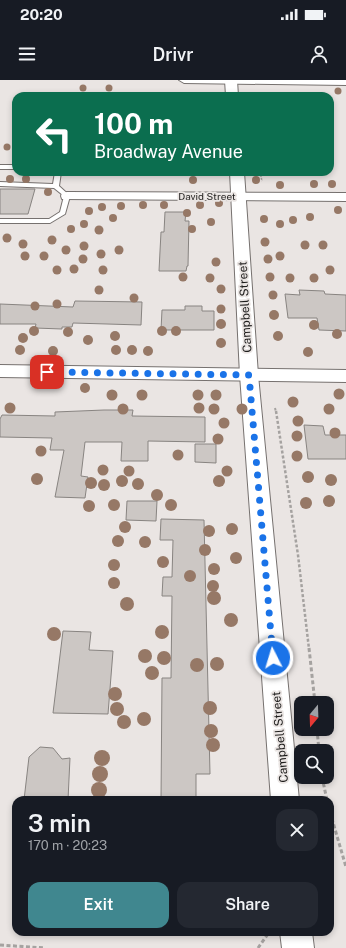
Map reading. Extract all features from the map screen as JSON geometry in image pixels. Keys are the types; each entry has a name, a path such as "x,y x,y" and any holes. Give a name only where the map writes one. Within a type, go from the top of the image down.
{"street":[{"path":"184,80 346,82"},
{"path":"231,80 232,92"},
{"name":"Campbell Street","path":"237,176 249,375 285,796"},
{"name":"David Street","path":"67,196 346,197"},
{"path":"0,371 346,376"},
{"path":"296,936 298,948"}],"lane":[{"path":"0,167 12,167"},
{"path":"56,186 57,176"},
{"path":"0,184 56,186 67,196 63,213 50,221 0,221"}],"path":[{"path":"274,405 298,555 314,696"},
{"path":"323,784 325,796"},
{"path":"334,826 346,867"},
{"path":"258,948 267,936"},
{"path":"0,945 45,948"}],"building":[{"path":"0,189 35,189 28,214 0,214"},
{"path":"165,212 186,212 185,221 189,221 188,266 186,271 159,271 161,232 164,232"},
{"path":"299,290 324,291 325,294 346,295 346,331 319,330 317,318 288,318 285,294 300,295"},
{"path":"75,301 142,302 141,325 73,323 72,327 62,327 62,329 35,328 36,324 0,324 0,304 73,307"},
{"path":"185,306 202,306 202,311 214,311 214,330 161,330 162,310 185,310"},
{"path":"133,410 132,416 205,417 205,442 148,441 148,461 121,461 122,442 85,442 81,476 88,477 85,498 55,497 64,450 50,450 52,438 0,437 0,419 2,415 55,416 55,412"},
{"path":"304,425 323,426 325,435 346,435 346,459 308,459"},
{"path":"195,444 216,444 216,463 195,462"},
{"path":"127,501 157,501 156,521 126,520"},
{"path":"161,519 204,520 210,774 196,774 196,796 161,796 162,678 171,678 172,596 162,596 163,577 172,577 173,540 160,540"},
{"path":"63,631 91,632 89,650 113,651 108,714 53,713"},
{"path":"40,747 53,748 62,759 70,758 68,796 24,796 29,757"}],"route":[{"path":"47,372 249,375 273,658"}]}
